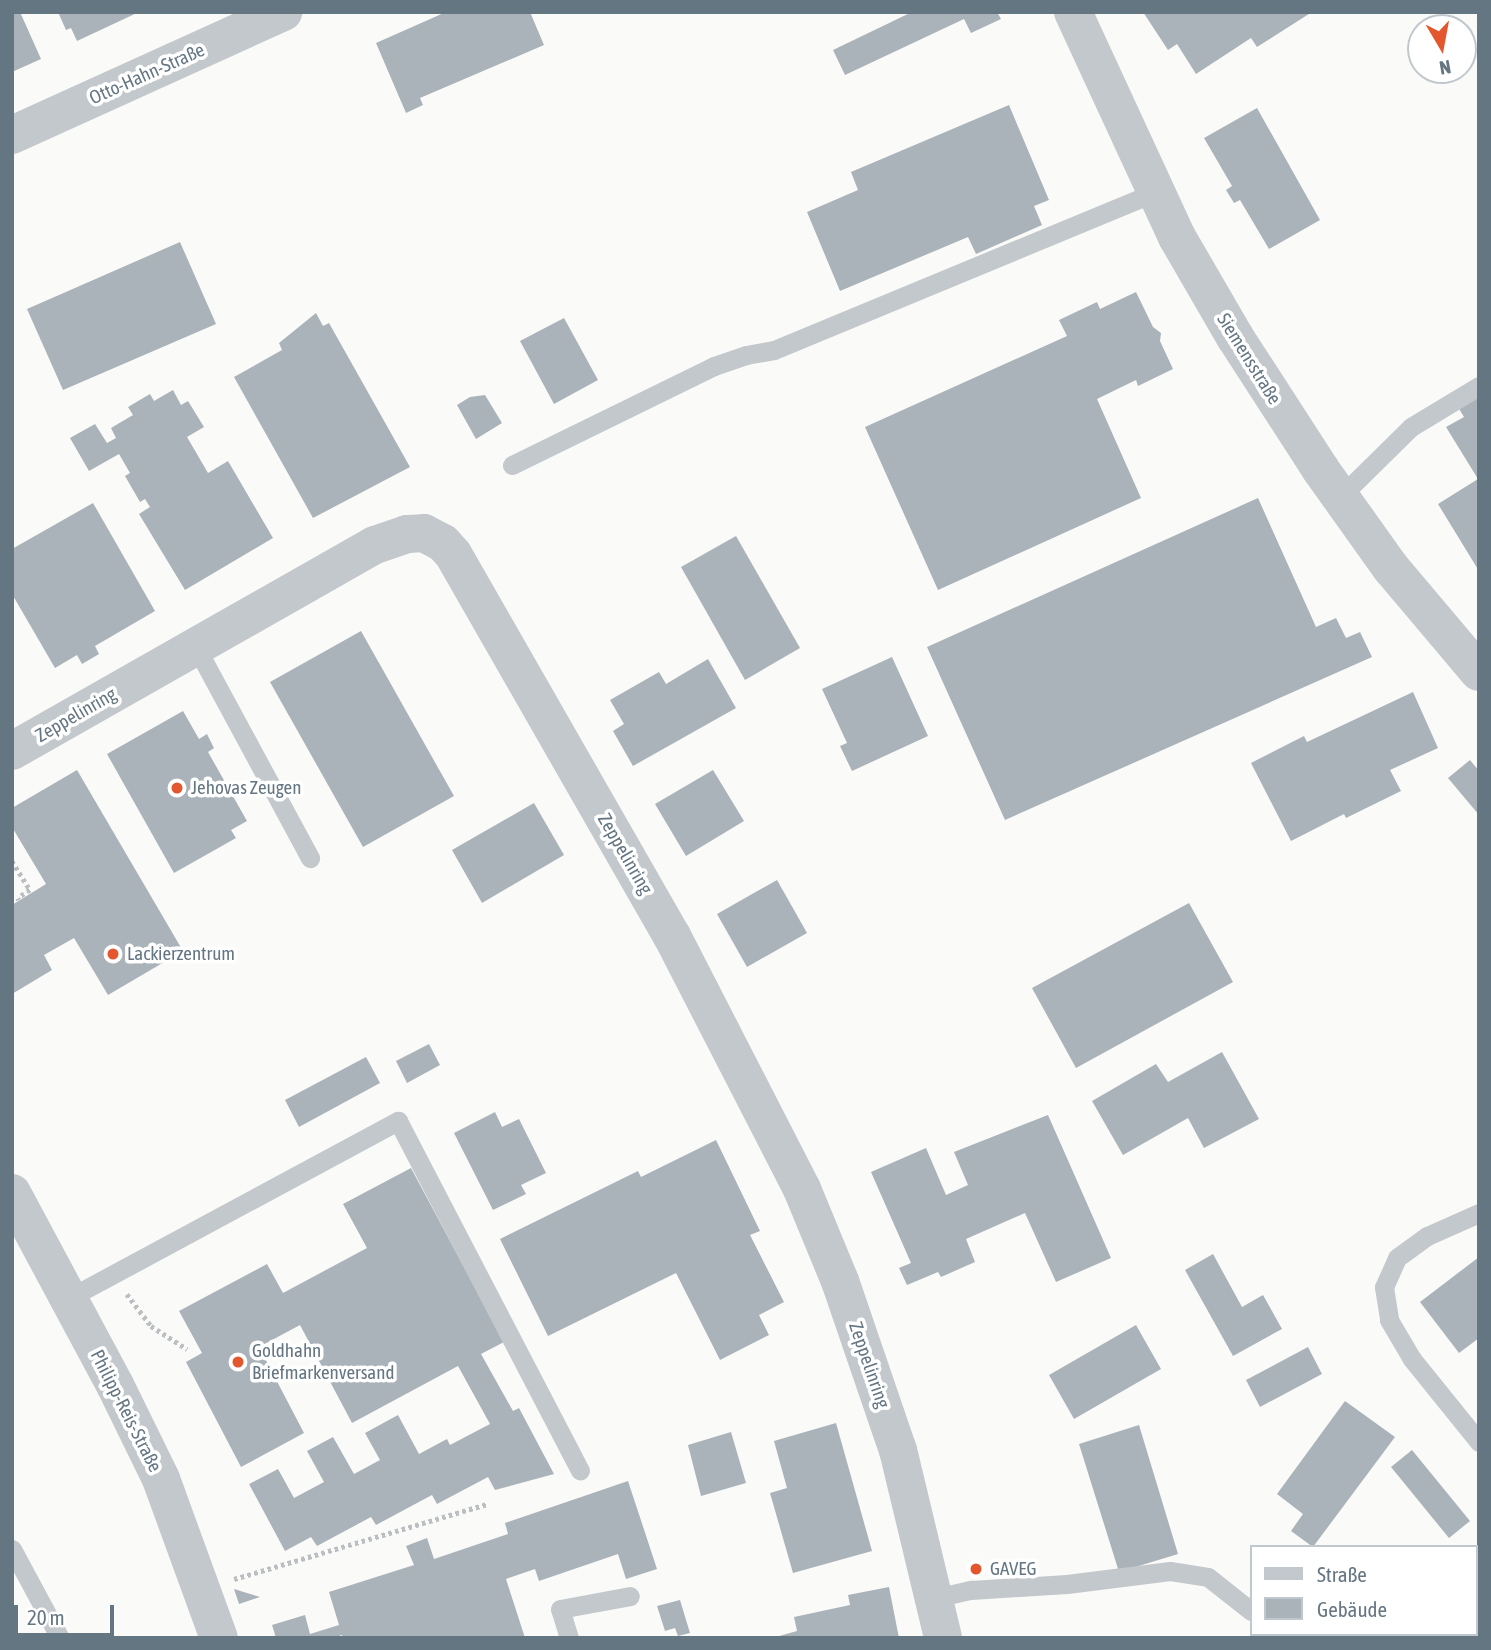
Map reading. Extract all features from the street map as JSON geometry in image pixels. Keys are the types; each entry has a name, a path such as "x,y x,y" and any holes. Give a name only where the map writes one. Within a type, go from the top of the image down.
{"street":[{"name":"Otto-Hahn-Straße","path":"12,135 283,12"},
{"name":"Siemensstraße","path":"1073,12 1177,237 1229,328 1340,497 1391,568 1479,672"},
{"name":"Zeppelinring","path":"12,751 394,537 424,533 443,543 453,554 672,936 802,1189 840,1281 898,1450 943,1638"},
{"name":"Philipp-Reis-Straße","path":"12,1193 161,1479 203,1588 219,1638"}],"lane":[{"path":"512,465 714,366 746,355 774,350 1156,192"},
{"path":"1340,497 1411,427 1479,386"},
{"path":"196,647 310,858"},
{"path":"69,1298 398,1121 580,1470"},
{"path":"1479,1213 1427,1236 1397,1258 1384,1287 1390,1320 1412,1359 1479,1443"},
{"path":"12,1549 60,1638"},
{"path":"935,1598 971,1590 1067,1584 1170,1571 1208,1577 1250,1610"},
{"path":"569,1638 560,1609 630,1596"}],"path":[{"path":"12,861 30,890 18,898 19,900"},
{"path":"115,1274 137,1312 151,1326 187,1349"},
{"path":"203,1588 289,1565 487,1504"}],"building":[{"path":"12,12 20,12 41,59 12,72"},
{"path":"58,12 139,12 77,41 71,28 66,30"},
{"path":"446,12 530,12 544,45 420,98 423,105 406,113 376,43"},
{"path":"912,12 997,12 1001,19 971,33 964,19 845,75 833,50"},
{"path":"1143,12 1312,12 1257,47 1251,38 1196,74 1177,44 1168,50"},
{"path":"1009,105 1049,200 1034,206 1042,225 976,254 968,237 840,291 807,212 858,190 851,172"},
{"path":"1257,108 1320,220 1269,249 1240,200 1234,203 1226,190 1232,186 1204,138"},
{"path":"180,242 216,324 63,390 27,309"},
{"path":"1136,292 1153,327 1161,333 1160,341 1173,369 1138,386 1136,380 1097,399 1141,498 938,590 865,427 1067,336 1059,320 1097,302 1100,309"},
{"path":"316,313 323,326 329,323 410,467 313,518 234,377 282,350 279,343"},
{"path":"564,318 598,380 554,404 520,341"},
{"path":"173,390 181,405 188,401 204,427 187,437 208,473 228,461 273,538 185,590 139,514 150,507 145,499 140,502 125,476 130,473 119,454 89,471 70,438 95,424 107,443 116,438 111,428 133,415 128,407 150,394 154,401"},
{"path":"1479,394 1479,571 1438,504 1478,479 1446,427 1464,417 1458,407"},
{"path":"485,395 502,423 476,439 457,405 470,397"},
{"path":"1258,498 1316,627 1336,618 1346,638 1360,632 1372,657 1005,820 927,647"},
{"path":"93,503 155,611 95,646 99,654 82,664 77,655 55,668 12,594 12,549"},
{"path":"736,536 800,648 745,680 681,567"},
{"path":"361,631 454,796 363,847 270,682"},
{"path":"892,657 928,736 852,771 840,746 847,743 822,689"},
{"path":"708,659 736,708 633,766 613,731 624,724 610,700 659,672 666,684"},
{"path":"1413,692 1438,748 1390,770 1401,791 1346,818 1344,814 1291,841 1251,763 1304,736 1307,742"},
{"name":"Jehovas Zeugen","path":"183,711 199,739 207,734 214,748 208,752 247,821 231,830 236,838 174,873 107,754"},
{"path":"1470,760 1479,771 1479,815 1448,778"},
{"path":"77,770 183,951 108,995 74,938 44,955 52,970 12,994 12,905 46,884 12,827 12,808"},
{"path":"713,770 744,821 686,856 655,804"},
{"path":"534,803 564,855 482,903 452,850"},
{"path":"777,880 807,933 747,967 717,914"},
{"path":"1189,903 1233,982 1076,1068 1032,988"},
{"path":"429,1044 440,1065 407,1083 396,1061"},
{"path":"1222,1052 1259,1119 1204,1148 1188,1118 1123,1155 1092,1101 1156,1064 1168,1082"},
{"path":"366,1057 380,1083 299,1127 285,1100"},
{"path":"495,1112 502,1127 519,1119 546,1173 521,1185 526,1194 493,1210 454,1133"},
{"path":"1048,1115 1111,1258 1056,1282 1025,1213 966,1239 975,1262 941,1277 938,1272 907,1285 899,1268 911,1263 871,1172 926,1148 946,1195 968,1185 954,1152"},
{"path":"716,1140 760,1231 750,1235 784,1302 759,1315 769,1335 720,1360 676,1273 548,1336 500,1239 638,1171 641,1177"},
{"path":"411,1168 504,1342 481,1354 513,1411 519,1408 554,1474 495,1490 488,1477 437,1504 432,1495 376,1525 371,1517 317,1546 311,1537 285,1551 249,1484 278,1469 294,1498 324,1482 307,1451 333,1437 354,1474 380,1460 365,1433 398,1415 419,1454 447,1439 450,1445 490,1424 458,1366 352,1423 300,1325 259,1347 304,1433 241,1467 186,1362 202,1353 179,1311 267,1264 283,1293 367,1248 343,1204"},
{"path":"1213,1254 1242,1307 1263,1295 1282,1329 1233,1356 1185,1270"},
{"path":"1479,1257 1479,1338 1459,1353 1420,1302"},
{"path":"1136,1325 1161,1369 1074,1419 1049,1375"},
{"path":"1308,1347 1322,1374 1260,1407 1246,1380"},
{"path":"1345,1401 1395,1437 1314,1545 1310,1545 1291,1531 1303,1514 1277,1494"},
{"path":"836,1423 872,1551 793,1573 770,1493 787,1488 774,1441"},
{"path":"1139,1425 1178,1554 1119,1572 1079,1444"},
{"path":"731,1432 746,1483 701,1496 688,1445"},
{"path":"1412,1450 1470,1521 1449,1538 1391,1467"},
{"path":"628,1481 657,1569 626,1579 618,1554 539,1581 535,1569 506,1579 525,1638 343,1638 342,1635 333,1638 276,1638 272,1625 305,1615 310,1634 339,1625 329,1592 414,1565 406,1546 427,1538 434,1559 508,1534 505,1523"},
{"path":"889,1587 899,1638 772,1638 797,1631 794,1617 850,1605 848,1595"},
{"path":"234,1589 260,1597 239,1604"},
{"path":"680,1600 690,1633 678,1636 675,1628 665,1631 657,1606"},
{"path":"1290,1636 1387,1636 1386,1638 1289,1638"}],"place":[{"name":"Jehovas Zeugen","path":"177,788"},
{"name":"Lackierzentrum","path":"113,954"},
{"name":"Goldhahn Briefmarkenversand","path":"238,1362"},
{"name":"GAVEG","path":"976,1569"}]}
